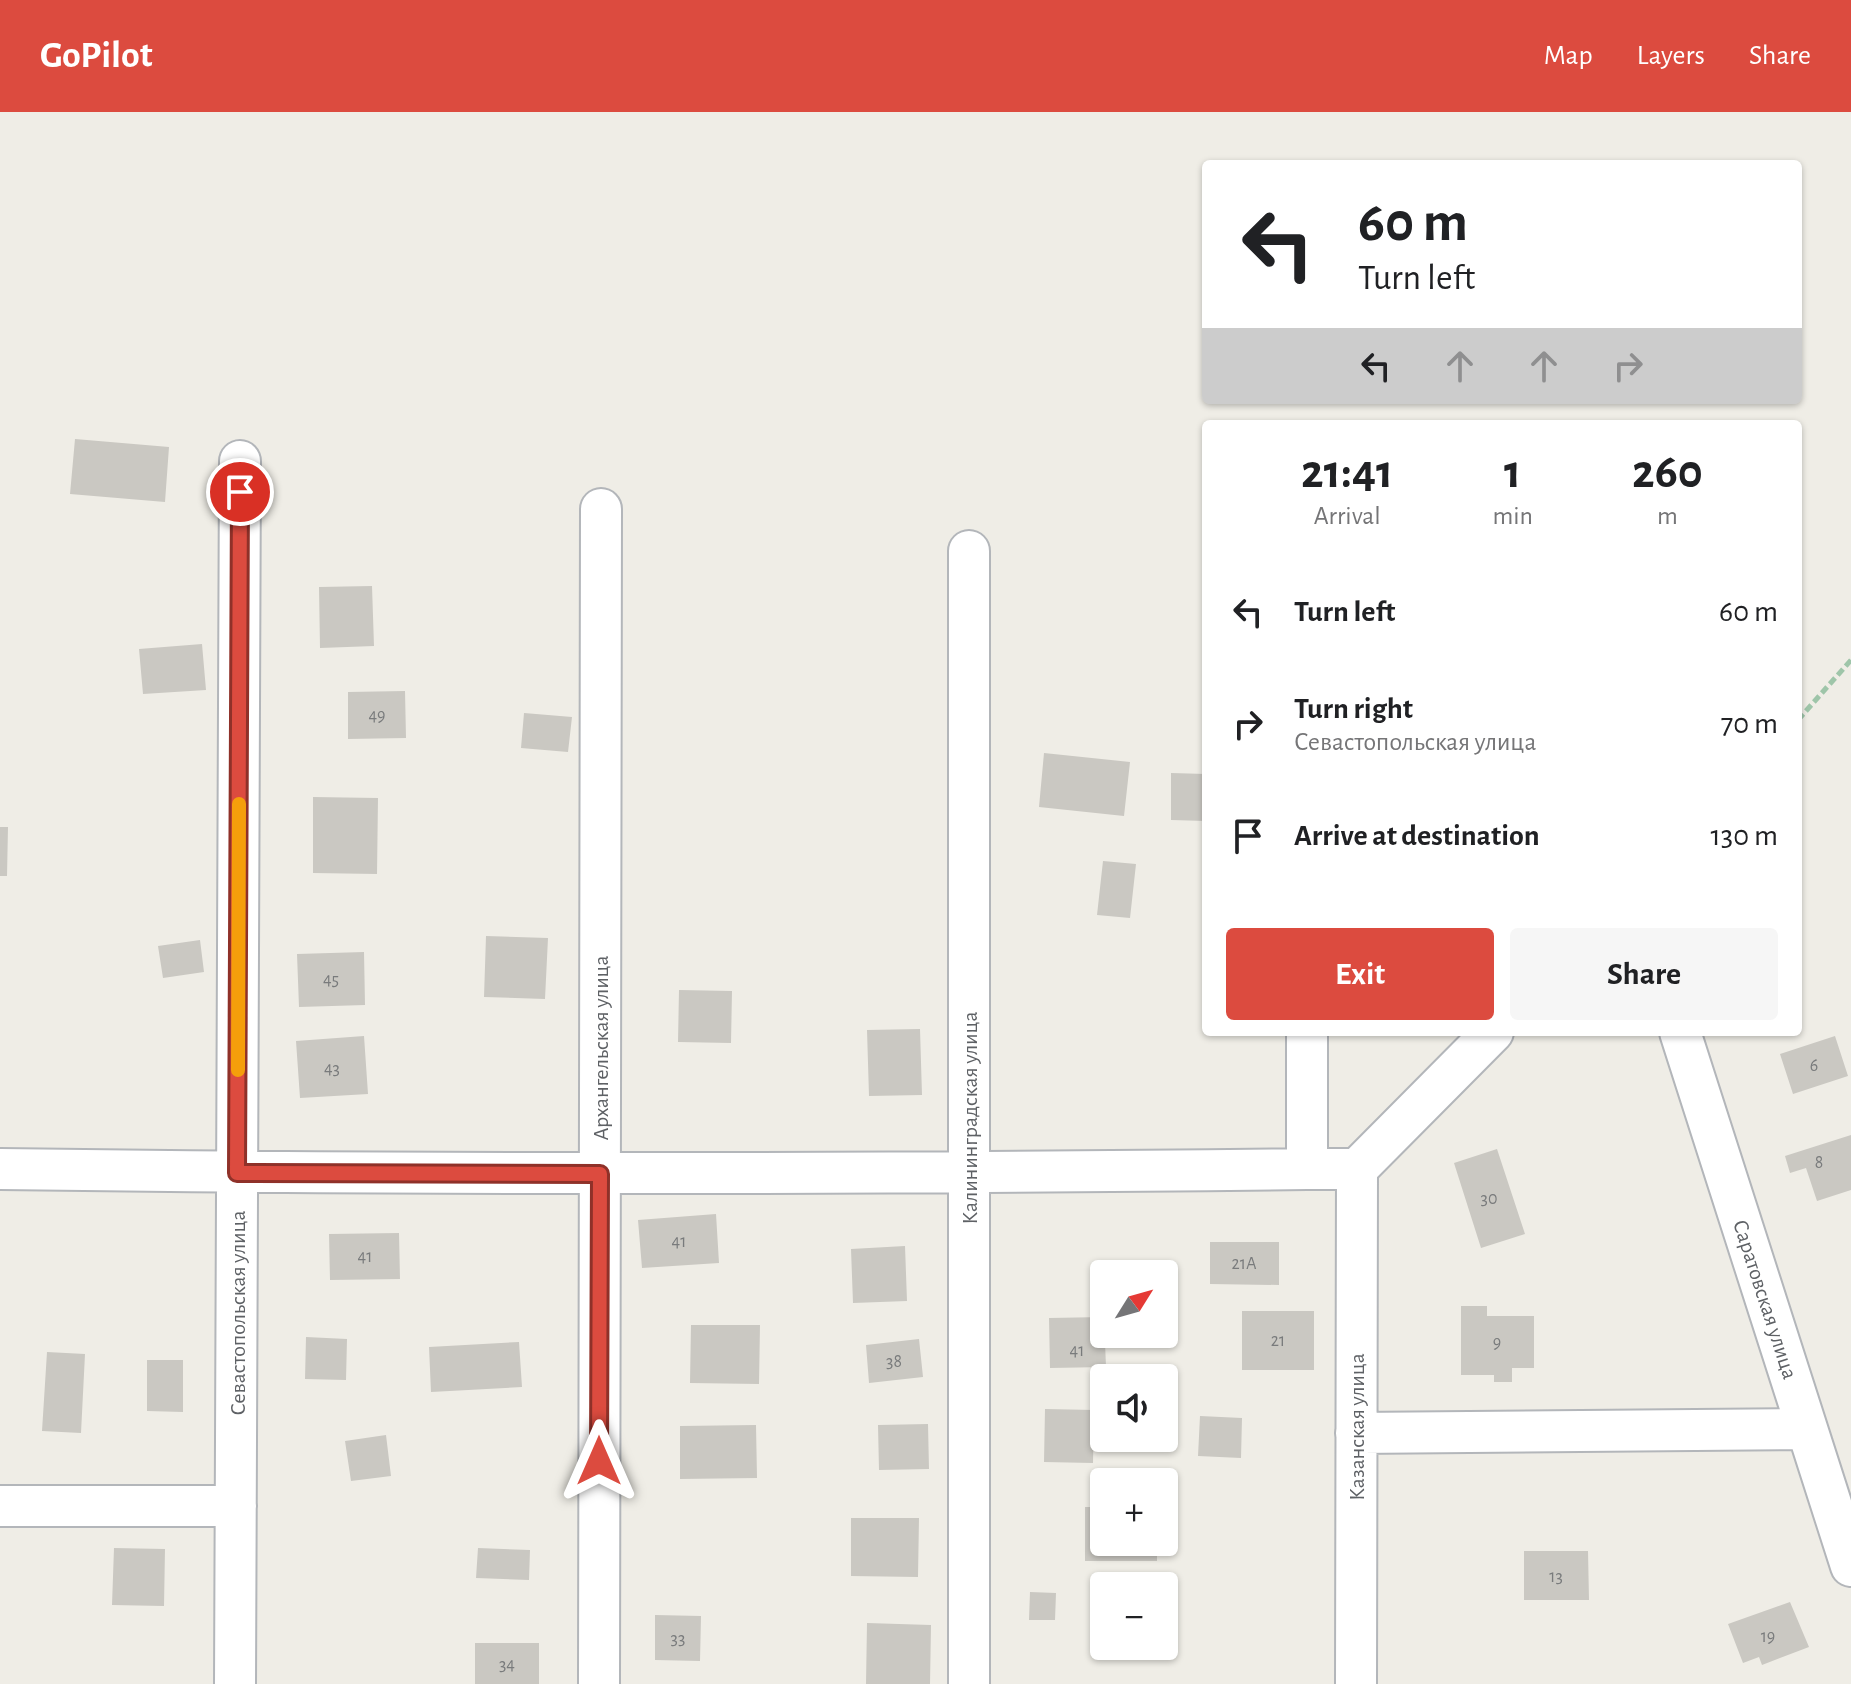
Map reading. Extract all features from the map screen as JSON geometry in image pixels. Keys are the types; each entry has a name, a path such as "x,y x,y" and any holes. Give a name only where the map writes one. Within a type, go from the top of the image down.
{"street":[{"name":"Севастопольская улица","path":"235,1684 240,461"},
{"name":"Архангельская улица","path":"599,1684 601,509"},
{"name":"Калининградская улица","path":"969,551 969,1684"},
{"path":"1307,1036 1307,1169"},
{"path":"0,1169 600,1174 1357,1169 1489,1036"},
{"name":"Саратовская улица","path":"1681,1036 1851,1566"},
{"name":"Казанская улица","path":"1356,1684 1357,1169"},
{"path":"1356,1433 1807,1429"},
{"path":"0,1506 236,1506"}],"path":[{"path":"1802,715 1851,660"}],"building":[{"path":"75,439 169,447 165,502 70,494"},
{"path":"372,586 374,646 320,648 319,587"},
{"path":"202,644 206,690 143,694 139,649"},
{"path":"405,691 406,738 348,739 348,692"},
{"path":"524,713 572,717 568,752 521,748"},
{"path":"1044,753 1130,762 1124,816 1039,807"},
{"path":"1171,773 1202,774 1202,821 1171,820"},
{"path":"313,797 378,798 377,874 313,873"},
{"path":"0,827 8,827 7,876 0,876"},
{"path":"1103,861 1136,864 1130,918 1097,915"},
{"path":"486,936 548,938 545,999 484,997"},
{"path":"200,940 204,972 163,978 158,946"},
{"path":"364,952 365,1005 299,1007 297,954"},
{"path":"679,990 732,991 731,1043 678,1042"},
{"path":"920,1029 922,1095 869,1096 867,1030"},
{"path":"364,1036 368,1094 300,1098 296,1041"},
{"path":"1835,1036 1848,1076 1793,1094 1780,1054"},
{"path":"1851,1135 1851,1190 1817,1201 1806,1168 1790,1173 1785,1156"},
{"path":"1497,1149 1525,1234 1481,1248 1454,1163"},
{"path":"716,1214 719,1263 642,1268 638,1220"},
{"path":"399,1233 400,1279 330,1280 329,1234"},
{"path":"1210,1242 1279,1242 1279,1285 1210,1284"},
{"path":"905,1246 907,1301 853,1303 851,1249"},
{"path":"1461,1306 1487,1306 1487,1316 1534,1316 1534,1368 1512,1368 1512,1382 1494,1382 1494,1375 1461,1375"},
{"path":"1242,1311 1314,1311 1314,1370 1242,1370"},
{"path":"1090,1317 1090,1348 1105,1348 1106,1364 1050,1368 1049,1318"},
{"path":"691,1325 760,1325 759,1384 690,1383"},
{"path":"306,1337 347,1339 346,1380 305,1379"},
{"path":"919,1339 923,1377 869,1383 866,1345"},
{"path":"519,1342 522,1387 431,1392 429,1347"},
{"path":"47,1352 85,1354 81,1433 42,1431"},
{"path":"147,1360 183,1360 183,1412 147,1411"},
{"path":"1045,1409 1090,1410 1093,1463 1044,1462"},
{"path":"1200,1416 1242,1418 1241,1458 1198,1456"},
{"path":"928,1424 929,1469 879,1470 878,1425"},
{"path":"756,1425 757,1478 680,1479 680,1426"},
{"path":"386,1435 391,1476 351,1481 345,1441"},
{"path":"1085,1507 1090,1507 1090,1556 1157,1556 1157,1561 1085,1561"},
{"path":"851,1518 919,1518 918,1577 851,1576"},
{"path":"114,1548 165,1549 164,1606 112,1605"},
{"path":"478,1548 530,1550 529,1580 476,1578"},
{"path":"1524,1551 1588,1551 1589,1600 1524,1600"},
{"path":"1030,1592 1056,1593 1055,1620 1029,1620"},
{"path":"1790,1602 1809,1647 1762,1665 1759,1657 1743,1663 1728,1624"},
{"path":"655,1615 701,1616 700,1661 655,1660"},
{"path":"867,1623 931,1625 930,1684 866,1684"},
{"path":"475,1643 539,1643 539,1684 475,1684"}],"slow traffic":[{"path":"238,1070 239,804"}],"route":[{"path":"240,492 237,1173 600,1174 599,1461"}]}
